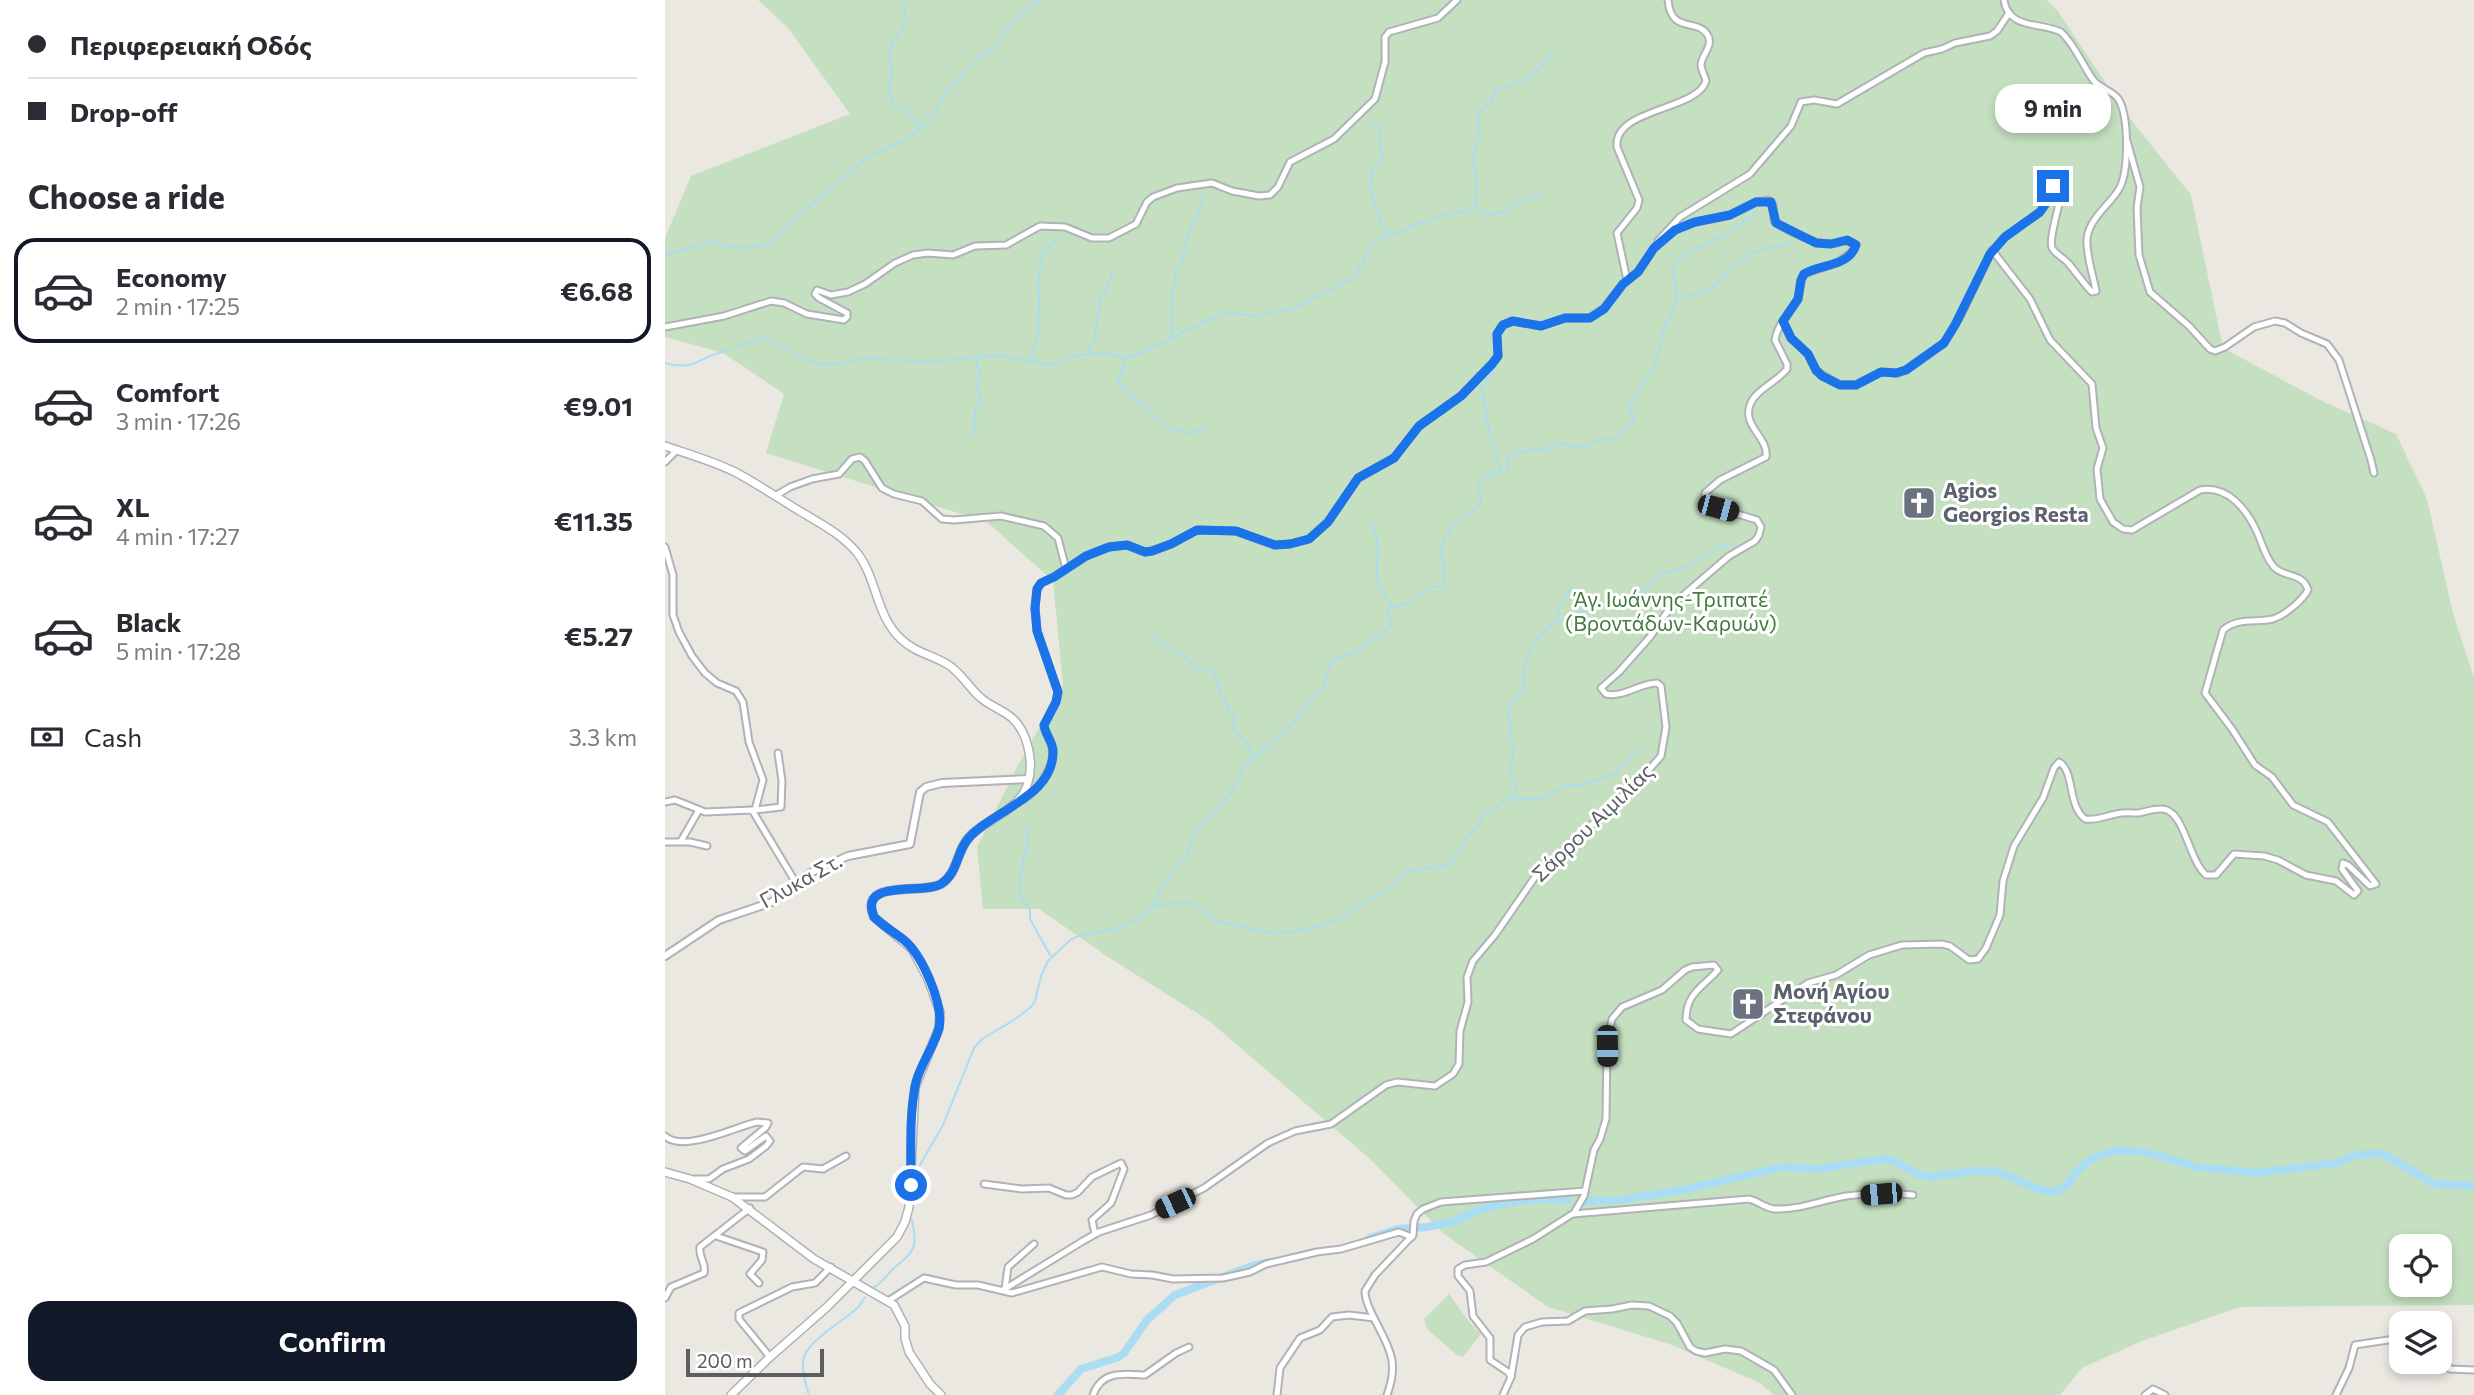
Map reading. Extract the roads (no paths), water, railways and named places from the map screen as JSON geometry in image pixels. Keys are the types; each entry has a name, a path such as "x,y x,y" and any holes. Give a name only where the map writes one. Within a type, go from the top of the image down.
{"main road":[{"path":"665,446 733,471 837,534 853,548 863,563 886,619 904,642 950,666 980,697 1014,719 1022,732 1028,751 1029,779 1026,789 1016,802 970,836 962,848 953,873 942,884 927,889 886,891 875,897 872,903 874,917 904,940 919,960 940,1012 936,1034 915,1087 908,1215 897,1237 837,1292"},
{"path":"665,1172 690,1179 732,1197 814,1259 894,1305 901,1317 909,1352 930,1384 941,1395"},
{"path":"868,1289 864,1274 887,1246"},
{"path":"731,1395 870,1265"},
{"path":"824,1310 842,1284 835,1269"}],"street":[{"path":"665,327 724,316 771,300 807,314 844,320 846,313 819,298 816,295 817,290 831,295 856,289 895,263 913,255 953,255 975,247 1006,245 1043,225 1067,228 1092,238 1109,239 1136,224 1147,202 1153,197 1197,184 1212,183 1226,190 1267,196 1278,187 1290,162 1335,139 1375,99 1383,74 1385,37 1389,32 1438,18 1457,0"},
{"path":"1627,280 1617,233 1637,208 1639,200 1617,148 1617,139 1624,129 1653,111 1698,93 1706,82 1701,65 1709,46 1709,36 1700,29 1681,24 1671,13 1668,0"},
{"path":"1654,248 1672,232 1685,225 1730,215 1765,200 1773,204 1774,220 1781,226 1816,243 1831,244 1847,240 1855,244 1854,250 1842,260 1804,274 1798,299 1783,321 1791,338 1808,354 1816,370 1840,385 1858,384 1881,372 1902,372 1944,343 1993,250 2011,232 2040,212 2054,183 2060,179 2063,183 2061,202 2050,242 2057,255 2068,262 2089,289 2095,292 2087,239 2095,219 2115,195 2125,176 2124,114 2118,99 2095,82 2065,35 2056,29 2032,26 2009,13 2003,2"},
{"path":"1016,802 1029,796 1046,773 1052,759 1052,746 1044,725 1058,692 1039,638 1035,608 1039,584 1086,556 1109,547 1127,545 1145,552 1152,551 1197,530 1236,531 1275,545 1309,539 1328,522 1358,478 1394,458 1419,426 1461,396 1492,364 1498,356 1497,334 1503,325 1513,321 1541,326 1565,318 1590,318 1604,309 1627,280 1638,272 1662,235 1676,220 1750,174 1791,126 1801,103 1814,100 1837,104 1924,53 1954,43 1990,37 2009,13"},
{"path":"2126,136 2140,187 2137,208 2139,255 2150,292 2215,351 2254,327 2275,321 2285,323 2327,344 2334,351 2342,368 2374,473"},
{"path":"1575,1212 1584,1194 1594,1150 1606,1119 1607,1036 1610,1023 1622,1007 1662,990 1685,970 1695,966 1715,965 1717,971 1695,992 1685,1018 1690,1025 1698,1029 1731,1034 1808,983 1836,975 1869,954 1902,945 1937,944 1950,946 1969,960 1978,959 1986,948 2000,915 2003,881 2014,846 2043,798 2058,762 2064,764 2076,808 2085,819 2094,820 2163,808 2172,811 2182,827 2196,862 2209,876 2216,875 2232,855 2238,853 2278,860 2306,875 2341,883 2354,895 2358,891 2342,869 2343,863 2348,864 2370,886 2376,883 2328,822 2293,806 2272,777 2255,765 2205,693 2224,630 2245,620 2279,616 2304,596 2308,590 2307,585 2299,578 2274,568 2248,516 2237,502 2225,493 2207,489 2200,491 2132,530 2123,529 2113,522 2099,494 2097,469 2103,448 2096,428 2092,384 2050,340 2030,299 1993,250"},
{"name":"Σάρρου Αιμιλίας","path":"1004,1289 1095,1234 1151,1214 1204,1188 1255,1151 1282,1136 1331,1124 1388,1084 1401,1082 1435,1086 1444,1082 1455,1071 1460,1061 1460,1031 1468,1002 1467,977 1473,961 1495,935 1535,877 1641,779 1661,756 1666,727 1661,686 1653,683 1613,695 1606,694 1601,688 1650,637 1672,605 1724,561 1755,541 1759,535 1761,525 1757,520 1712,506 1706,501 1705,494 1720,480 1767,456 1767,449 1750,422 1748,410 1755,397 1787,369 1775,340 1783,321"},
{"path":"665,461 677,450"},
{"path":"775,496 811,479 839,474 852,459 860,457 882,488 894,494 918,499 942,519 1001,516 1044,526 1058,538 1066,569"},
{"path":"665,547 673,575 675,624 692,656 705,673 716,683 736,691 742,698 749,741 763,780 753,810 796,883"},
{"path":"665,802 674,800 699,810 781,807 782,781 778,753"},
{"name":"Γλυκα Στ.","path":"665,956 719,920 772,902 812,872 848,856 912,843 919,797 926,786 963,780 1029,779"},
{"path":"681,841 699,810"},
{"path":"665,842 681,841 707,846"},
{"path":"667,1139 697,1141 744,1125 762,1121 768,1123 767,1127 741,1148 744,1152 766,1136 770,1141 748,1159 719,1171 711,1179 690,1179"},
{"path":"732,1197 765,1197 803,1167 825,1169 846,1156"},
{"path":"984,1184 1048,1188 1072,1195 1092,1177 1121,1163 1124,1169 1114,1198 1092,1220 1095,1234"},
{"path":"1387,1395 1393,1374 1392,1356 1365,1297 1366,1287 1413,1232 1415,1218 1423,1209 1441,1202 1584,1194"},
{"path":"1511,1377 1490,1360 1490,1338 1473,1316 1470,1291 1457,1271 1463,1265 1486,1262 1534,1239 1575,1212 1749,1199 1769,1208 1784,1208 1846,1196 1913,1195"},
{"path":"665,1298 671,1287 704,1273 700,1247 750,1208"},
{"path":"888,1301 924,1278 956,1286 978,1285 1015,1292 1102,1267 1173,1279 1223,1278 1250,1272 1266,1264 1317,1252 1341,1250 1399,1233 1413,1232"},
{"path":"716,1236 763,1252 763,1259 750,1274 759,1283"},
{"path":"1004,1289 1008,1267 1034,1244"},
{"path":"770,1357 739,1319 740,1313 792,1287 815,1283 835,1269"},
{"path":"1503,1395 1511,1377 1518,1335 1528,1325 1564,1322 1585,1311 1637,1305 1670,1316 1696,1352 1738,1350 1774,1370 1792,1395"},
{"path":"1277,1395 1280,1368 1300,1338 1322,1329 1332,1317 1349,1315 1374,1318"},
{"path":"2336,1395 2349,1368 2355,1345 2389,1340"},
{"path":"1093,1395 1097,1385 1107,1377 1123,1373 1145,1375 1189,1347"},
{"path":"2452,1369 2474,1370"},
{"path":"2145,1395 2153,1389 2165,1395"}],"waterway":[{"path":"904,0 904,23 890,52 890,93 892,102 908,110 919,128"},
{"path":"665,255 712,242 745,247 765,245 774,240 793,220 865,159 906,139 928,122 944,94 982,55 995,48 1007,28 1039,0"},
{"path":"737,347 765,338 807,361 826,365 862,358 930,362 996,355 1051,365 1082,355 1107,353 1127,358 1226,312 1253,316 1292,309 1355,277 1372,245 1383,236 1397,234 1412,226 1466,211 1476,204 1477,183 1473,155 1480,130 1477,115 1491,102 1496,89 1529,77 1553,51"},
{"path":"1366,123 1379,127 1382,159 1373,172 1371,186 1382,225 1390,233"},
{"path":"1474,206 1483,212 1499,213 1533,196 1542,195"},
{"path":"1172,337 1175,271 1203,197"},
{"path":"920,1165 943,1125 974,1048 982,1039 1031,1007 1048,961 1076,937 1117,928 1141,918 1187,855 1192,839 1200,827 1223,804 1245,766 1295,720 1325,685 1329,664 1334,659 1356,652 1390,627 1392,623 1386,612 1395,606 1409,603 1432,587 1442,587 1443,543 1459,520 1481,501 1478,490 1481,481 1509,468 1507,461 1510,455 1550,448 1560,443 1585,447 1598,440 1616,437 1634,421 1629,408 1654,366 1666,323 1671,317 1677,293 1673,267 1675,262 1689,252 1726,235 1757,212"},
{"path":"1030,361 1039,333 1037,319 1040,308 1040,267 1043,255 1058,237"},
{"path":"1676,297 1710,290 1727,271 1752,253 1770,246 1790,243"},
{"path":"1089,354 1094,342 1100,300 1112,273"},
{"path":"665,363 691,364 729,350"},
{"path":"972,436 976,422 975,410 981,401 977,387 980,373 977,358"},
{"path":"1127,359 1118,381 1127,393 1170,428 1190,433 1203,429"},
{"path":"1496,367 1481,389 1499,470"},
{"path":"1373,522 1378,546 1378,584 1392,607"},
{"path":"1154,906 1181,902 1192,904 1217,921 1277,934 1320,926 1336,920 1390,888 1404,872 1449,865 1470,833 1478,827 1483,816 1508,799 1517,787 1511,770 1514,747 1508,739 1511,730 1508,710 1525,686 1523,678 1532,647 1548,626 1589,609 1627,603 1662,574 1690,566 1719,546 1733,544"},
{"path":"1558,620 1558,608 1572,587"},
{"path":"1152,637 1178,652 1198,669 1209,670 1215,675 1234,718 1234,731 1244,739 1254,757"},
{"path":"1513,797 1519,800 1540,798 1569,785 1584,785 1614,774 1640,747"},
{"path":"1024,827 1027,844 1020,888 1030,910 1030,919 1050,955"},
{"path":"1588,1201 1620,1200 1682,1190 1783,1167 1817,1169 1884,1159 1893,1160 1928,1177 1995,1171 2052,1192 2066,1186 2091,1159 2105,1153 2124,1150 2150,1153 2196,1167 2256,1173 2338,1163 2352,1156 2378,1153 2434,1184 2474,1186"},
{"path":"1370,1238 1398,1229 1452,1222 1502,1204 1536,1199 1568,1200"},
{"path":"874,1287 911,1253 915,1237 912,1220"},
{"path":"1058,1395 1081,1369 1124,1353 1147,1320 1175,1295 1252,1266 1270,1262"},
{"path":"809,1395 803,1370 805,1354 816,1340 856,1309 865,1297"}],"place":[{"name":"Agios Georgios Resta","path":"1919,503"},
{"name":"Μονή Αγίου Στεφάνου","path":"1748,1004"}],"park label":[{"name":"Άγ. Ιωάννης-Τριπατέ (Βροντάδων-Καρυών)","path":"1671,612"}]}
